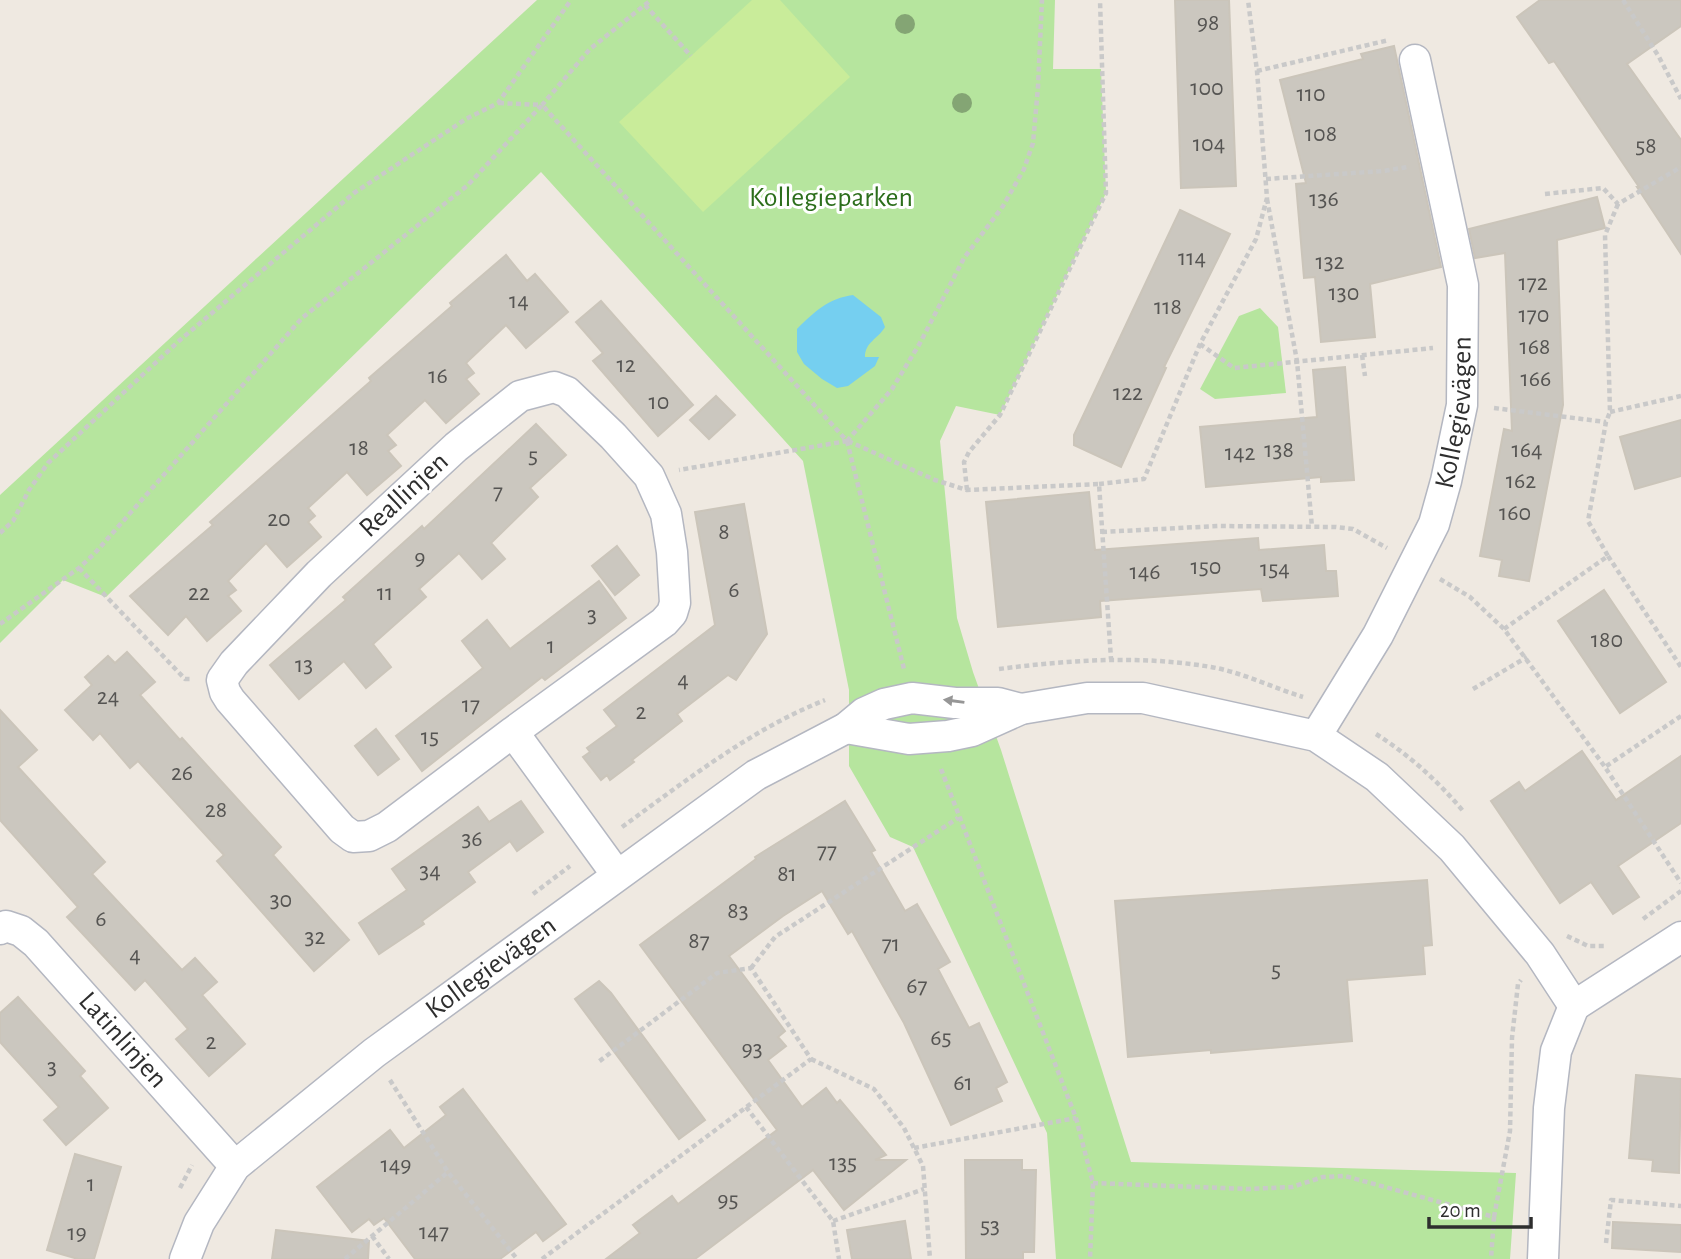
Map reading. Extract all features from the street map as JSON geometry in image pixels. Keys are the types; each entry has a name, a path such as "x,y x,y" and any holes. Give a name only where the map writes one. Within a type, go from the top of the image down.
{"street":[{"name":"Kollegievägen","path":"1316,736 1378,635 1434,524 1462,405 1464,285 1415,60"},
{"name":"Reallinjen","path":"554,387 567,392 613,436 649,476 666,514 672,552 675,603 664,622 387,827 369,836 354,837 342,829 230,700 222,680 234,663 319,574 456,447 520,396 554,387"},
{"name":"Kollegievägen","path":"185,1259 200,1223 236,1166 374,1053 756,775 846,728 864,713 884,704 914,684 955,703 998,703 1021,709"},
{"name":"Kollegievägen","path":"846,728 909,739 929,738 972,731 1021,709 1087,698 1143,698 1316,736 1377,777 1452,848 1540,954 1574,1006"},
{"path":"513,732 617,875"},
{"name":"Latinlinjen","path":"0,929 6,926 21,931 36,943 236,1166"},
{"path":"1543,1259 1549,1108 1556,1051 1574,1006 1681,937"}],"path":[{"path":"0,533 13,521 29,490 48,463 97,415 201,323 354,193 466,120 498,103 571,0"},
{"path":"0,624 79,568 95,553 302,318 468,185 590,49 651,0"},
{"path":"649,476 847,441 892,389 920,343 964,258 1003,205 1024,169 1033,143 1042,0"},
{"path":"967,490 964,462 969,452 1000,415 1106,193 1100,0"},
{"path":"1248,0 1257,71 1267,198 1297,361 1312,527"},
{"path":"1623,0 1659,57 1681,99"},
{"path":"645,5 691,56"},
{"path":"1257,71 1398,38 1415,60"},
{"path":"498,103 542,105 847,441 935,480 967,490 1099,484 1144,479 1200,344 1256,239 1267,198"},
{"path":"1266,178 1383,171 1436,161"},
{"path":"1681,167 1618,204 1605,236 1610,412 1588,521 1681,667"},
{"path":"1545,194 1603,188 1618,204"},
{"path":"1200,344 1234,368 1463,345"},
{"path":"1362,355 1365,376"},
{"path":"1610,412 1681,396"},
{"path":"1462,405 1606,422"},
{"path":"847,441 904,669 914,684"},
{"path":"1099,484 1111,659"},
{"path":"1102,532 1217,526 1353,529 1413,562 1470,597 1504,629 1605,767 1681,883"},
{"path":"1504,629 1608,556"},
{"path":"79,568 185,679 222,680"},
{"path":"1472,689 1527,657"},
{"path":"986,670 1111,659 1213,667 1334,708 1399,749 1441,785 1467,815"},
{"path":"904,669 914,684"},
{"path":"530,897 596,846 747,738 801,709 837,695"},
{"path":"1605,767 1681,716"},
{"path":"929,738 1076,1118 1093,1183 1090,1259"},
{"path":"597,1063 717,973 751,968 775,937 958,817"},
{"path":"751,968 811,1059 874,1089 904,1128 923,1166 930,1259"},
{"path":"374,1053 408,1112 448,1172 517,1259"},
{"path":"542,1259 811,1059"},
{"path":"747,1107 833,1222 839,1259"},
{"path":"914,1147 1076,1118"},
{"path":"178,1191 188,1169 213,1142"},
{"path":"345,1259 448,1172"},
{"path":"1093,1183 1292,1187 1323,1177 1345,1176 1494,1217 1491,1259"},
{"path":"833,1222 924,1189"},
{"path":"1606,1243 1611,1200 1681,1206"},
{"path":"372,1237 389,1259"}],"green space":[{"name":"Kollegieparken","path":"537,0 1055,0 1053,69 1101,69 1106,193 1000,415 956,406 940,441 957,618 1131,1162 1516,1173 1510,1259 1056,1259 1047,1133 913,847 890,837 849,766 849,690 803,461 541,172 106,597 63,580 0,643 0,495"},
{"path":"752,0 780,0 850,77 703,212 619,122"},
{"path":"1260,308 1278,327 1286,393 1215,399 1200,389 1239,316"}],"water":[{"path":"853,295 881,317 885,327 869,344 866,352 865,357 879,357 875,366 848,386 837,388 804,364 797,352 797,329 829,303"}],"building":[{"path":"1175,0 1229,0 1236,186 1181,188"},
{"path":"1540,0 1681,0 1681,26 1627,64 1681,140 1681,254 1554,61 1549,63 1517,17"},
{"path":"1394,46 1441,267 1370,284 1375,337 1321,342 1315,277 1304,278 1296,184 1306,183 1280,80 1363,59 1361,54"},
{"path":"1597,197 1605,228 1557,240 1563,405 1529,581 1499,576 1502,560 1480,556 1504,429 1512,431 1505,253 1475,258 1469,229"},
{"path":"1180,210 1230,234 1164,367 1166,368 1121,467 1074,445 1074,435"},
{"path":"506,255 527,281 535,274 568,312 526,348 506,325 466,363 474,373 466,379 479,394 446,423 425,400 387,435 396,445 388,451 401,466 367,495 347,472 308,508 315,516 308,522 321,537 287,567 266,543 228,581 236,590 228,596 241,611 207,641 186,616 168,635 130,596 213,525 210,522 371,381 369,378"},
{"path":"601,301 693,405 658,436 593,361 603,353 576,322"},
{"path":"1345,367 1354,480 1321,482 1321,477 1206,487 1200,427 1317,417 1313,370"},
{"path":"716,396 735,415 709,439 690,420"},
{"path":"1681,420 1681,476 1635,489 1620,437"},
{"path":"536,424 566,455 530,488 538,497 491,543 505,559 482,579 459,553 419,589 426,597 373,644 391,667 366,688 344,661 299,699 270,665 346,600 343,597 422,526 424,529"},
{"path":"1089,492 1095,550 1258,538 1259,550 1324,545 1326,571 1336,571 1338,596 1263,601 1261,589 1100,601 1101,617 998,627 986,502"},
{"path":"744,504 767,634 736,680 728,675 677,714 682,721 632,760 634,762 610,780 607,775 601,780 583,757 590,752 587,748 617,726 604,710 715,625 695,512"},
{"path":"617,546 639,575 615,595 592,566"},
{"path":"599,581 626,618 545,680 542,677 422,771 396,736 483,668 462,641 487,620 510,649"},
{"path":"1604,590 1666,682 1620,713 1558,621"},
{"path":"127,652 155,682 140,695 281,847 273,855 349,940 314,971 217,861 224,855 138,761 130,768 100,733 93,740 65,710 92,685 85,677 108,656 115,663"},
{"path":"0,710 37,750 18,767 105,862 92,874 182,970 195,958 217,982 202,995 245,1044 209,1076 176,1039 188,1029 145,980 135,990 67,917 78,907 0,820"},
{"path":"376,729 399,759 378,775 355,746"},
{"path":"1582,751 1616,800 1681,756 1681,823 1618,866 1639,897 1613,914 1591,882 1560,903 1491,801 1519,782 1525,791"},
{"path":"521,801 543,832 517,851 510,841 468,872 475,882 422,921 424,924 379,954 359,923 407,890 392,869 478,807 489,822"},
{"path":"845,801 875,850 871,852 905,911 917,904 950,962 938,969 969,1028 979,1023 1007,1082 996,1088 1002,1101 951,1125 904,1023 852,931 848,934 822,891 729,956 785,1031 778,1037 786,1046 768,1060 802,1107 826,1088 837,1103 840,1100 886,1155 875,1160 906,1160 844,1210 813,1170 695,1259 606,1259 640,1233 633,1225 672,1196 678,1204 777,1130 640,945 756,859 755,857"},
{"path":"1427,880 1432,945 1423,946 1425,974 1347,980 1352,1041 1128,1057 1115,901"},
{"path":"599,981 611,993 705,1120 679,1139 575,999"},
{"path":"18,997 85,1071 80,1076 108,1108 66,1145 44,1120 59,1107 0,1042 0,1013"},
{"path":"1636,1075 1681,1079 1679,1173 1652,1171 1653,1160 1629,1158"},
{"path":"463,1089 566,1224 543,1241 536,1232 500,1259 415,1259 384,1218 374,1225 369,1219 352,1232 317,1187 390,1130 404,1148 446,1115 440,1107"},
{"path":"75,1154 121,1167 94,1259 78,1259 47,1250"},
{"path":"965,1160 1022,1160 1022,1170 1036,1170 1034,1252 1023,1252 1023,1259 966,1259"},
{"path":"905,1221 911,1259 852,1259 847,1230"},
{"path":"1613,1222 1681,1225 1681,1252 1612,1248"},
{"path":"276,1230 369,1241 368,1259 272,1259"}]}
